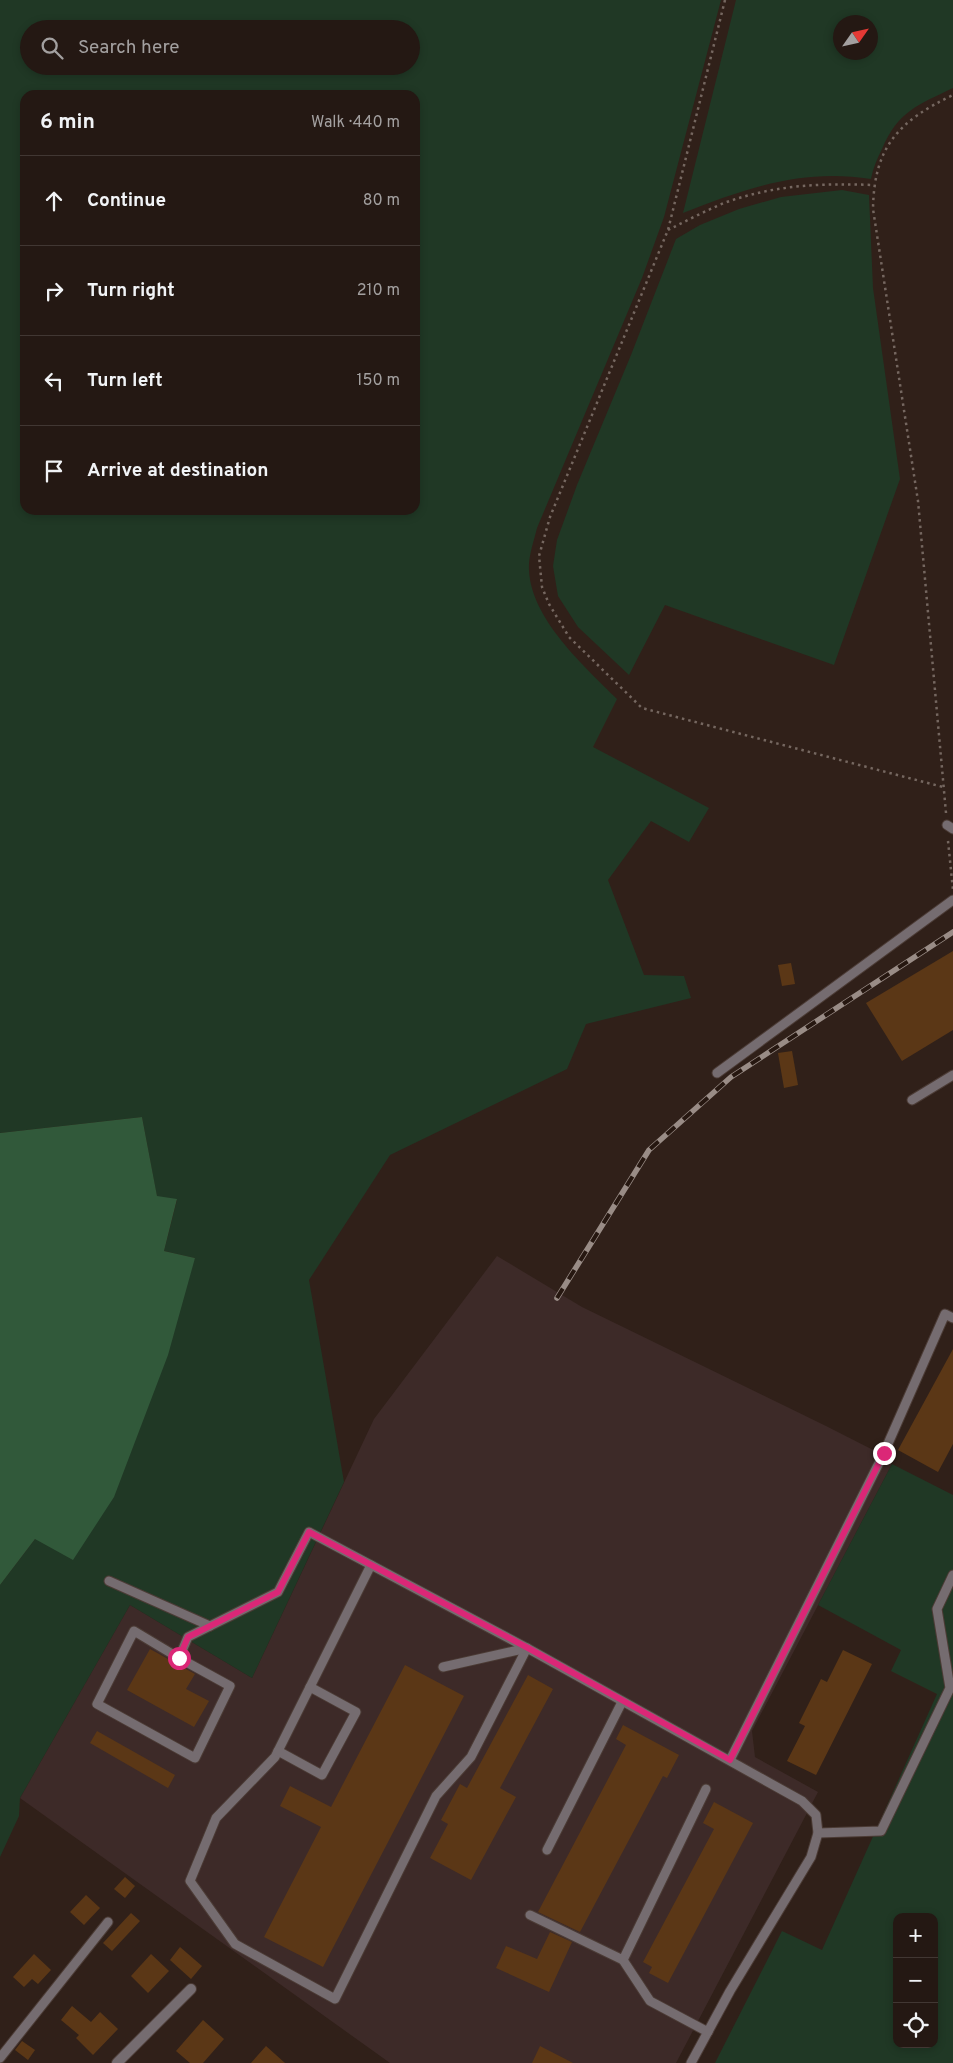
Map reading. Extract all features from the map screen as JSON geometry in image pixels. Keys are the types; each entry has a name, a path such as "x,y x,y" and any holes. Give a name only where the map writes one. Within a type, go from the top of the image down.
{"street":[{"path":"117,2063 192,1989"}],"lane":[{"path":"717,1072 953,900"},
{"path":"912,1100 953,1075"},
{"path":"730,1760 883,1456 945,1314 953,1318"},
{"path":"179,1658 188,1637 278,1592 309,1532 528,1648 622,1702 802,1800 816,1815 818,1833 811,1857 730,1991 691,2063"},
{"path":"371,1565 275,1757 216,1818 190,1881 234,1944 335,1999 436,1796 471,1757 528,1648"},
{"path":"818,1833 881,1831 950,1688 937,1609 953,1576"},
{"path":"109,1581 210,1626"},
{"path":"134,1631 179,1658 230,1686 195,1758 97,1704 134,1631"},
{"path":"443,1667 528,1648"},
{"path":"278,1751 322,1775 356,1712 310,1687"},
{"path":"547,1850 622,1702"},
{"path":"623,1960 706,1789"},
{"path":"530,1915 623,1960 650,2001 708,2032"},
{"path":"0,2058 108,1922"}],"path":[{"path":"725,0 668,230 550,517 539,556 542,587 548,604 569,637 642,708 943,787"},
{"path":"953,96 918,114 894,135 880,163 873,184 873,208 918,501 943,787 950,827 953,895"},
{"path":"668,230 724,204 770,190 821,183 873,184"}],"shaded area":[{"path":"497,1256 582,1307 826,1426 883,1455 892,1464 752,1731 755,1757 818,1792 676,2063 390,2063 20,1798 130,1605 252,1678 374,1419"}],"green space":[{"path":"0,0 721,0 664,217 642,278 537,528 529,565 532,588 549,624 575,657 617,699 593,747 709,808 689,842 651,821 608,880 644,975 684,976 691,998 586,1024 567,1069 390,1155 309,1280 344,1482 252,1678 130,1605 20,1798 19,1816 0,1857 0,1585 35,1539 195,1258 164,1251 177,1200 157,1197 142,1117 0,1133"},
{"path":"736,0 953,0 953,88 919,105 902,117 888,136 875,164 871,179 846,176 798,178 752,188 683,213"},
{"path":"842,190 869,195 873,288 900,479 834,665 665,605 629,675 578,627 558,596 553,566 557,540 577,485 631,355 676,239 700,225 739,209 781,197"},
{"path":"142,1117 157,1196 177,1199 164,1251 195,1258 168,1355 114,1497 73,1560 35,1539 0,1585 0,1133"},
{"path":"892,1464 953,1495 953,2063 715,2063 782,1931 822,1950 937,1694 891,1671 901,1650 818,1605"}],"building":[{"path":"953,951 953,1030 902,1061 866,1003"},
{"path":"791,963 795,984 782,986 778,965"},
{"path":"792,1051 798,1085 784,1088 778,1053"},
{"path":"953,1349 953,1444 938,1472 898,1450"},
{"path":"150,1649 195,1674 186,1689 209,1701 194,1727 127,1690"},
{"path":"843,1650 872,1664 816,1775 787,1761 805,1726 799,1723 821,1679 827,1682"},
{"path":"405,1665 464,1696 323,1967 264,1937 321,1827 280,1806 290,1786 331,1807"},
{"path":"528,1675 553,1689 500,1788 516,1797 471,1880 430,1858 448,1824 441,1820 460,1784 467,1788"},
{"path":"623,1725 679,1755 667,1778 663,1776 580,1932 538,1912 626,1745 616,1739"},
{"path":"97,1731 175,1775 168,1788 90,1743"},
{"path":"714,1802 753,1823 668,1983 649,1973 652,1967 643,1962 714,1829 703,1823"},
{"path":"125,1877 135,1886 125,1898 114,1889"},
{"path":"86,1895 100,1908 84,1925 70,1912"},
{"path":"131,1913 140,1921 112,1951 103,1943"},
{"path":"550,1932 572,1942 549,1992 496,1968 506,1946 537,1959"},
{"path":"180,1947 202,1966 191,1979 170,1960"},
{"path":"34,1954 51,1970 38,1984 32,1979 24,1987 13,1977"},
{"path":"151,1954 169,1971 148,1993 131,1976"},
{"path":"72,2006 91,2022 100,2012 118,2029 93,2055 76,2038 79,2035 61,2020"},
{"path":"203,2020 224,2039 203,2063 190,2063 176,2051"},
{"path":"22,2041 35,2050 28,2060 15,2050"},
{"path":"266,2046 285,2063 251,2063"},
{"path":"540,2046 573,2063 532,2063"}],"railway":[{"path":"557,1298 649,1150 731,1077 953,932"}],"route":[{"path":"179,1658 188,1637 278,1592 309,1532 528,1648 622,1702 730,1760 884,1453"}]}
